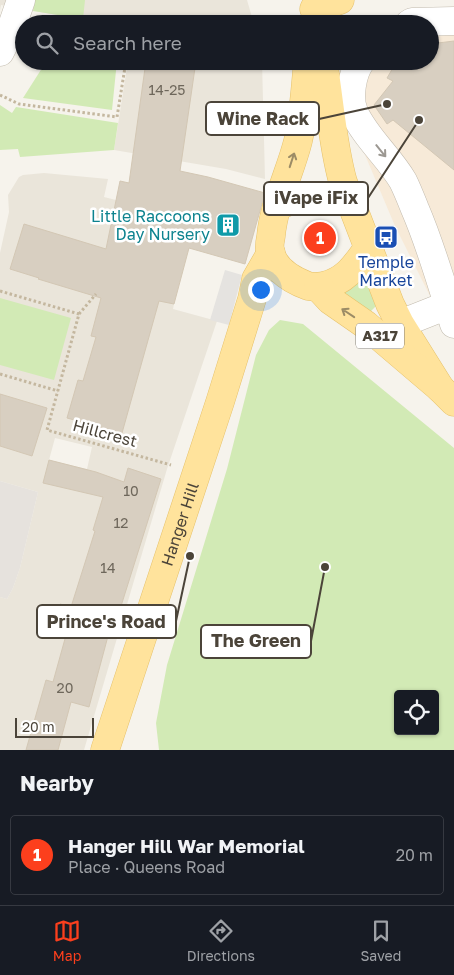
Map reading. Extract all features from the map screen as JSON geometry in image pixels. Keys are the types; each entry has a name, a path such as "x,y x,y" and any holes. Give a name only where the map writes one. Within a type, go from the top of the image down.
{"main road":[{"path":"312,14 340,0"},
{"name":"Hanger Hill","path":"105,750 197,472 252,299 256,279 279,264 270,247 272,228 300,134 307,70"},
{"name":"A317","path":"326,70 342,111 334,145 349,198 390,304 400,324 447,395"},
{"path":"277,206 296,199 312,196 349,198"},
{"path":"279,264 301,283 318,287 335,283 343,278 354,268 368,248"},
{"name":"A317","path":"318,287 330,300 366,325 447,395"}],"street":[{"path":"0,52 15,18"},
{"path":"439,21 454,21"},
{"path":"356,70 351,87 351,99 342,111 369,135 403,181 424,231 452,315 400,324"}],"path":[{"path":"18,9 44,15"},
{"path":"0,95 19,104 117,116 125,70"},
{"path":"0,291 79,314 96,294"},
{"name":"Hillcrest","path":"79,314 47,430 197,472"},
{"path":"0,374 58,391"}],"shaded area":[{"path":"0,0 247,0 251,15 57,15 1,5 0,10"},
{"path":"454,7 454,319 444,324 395,226 360,143 349,70 439,70 439,15 408,15"},
{"path":"127,70 262,70 265,179 226,169 114,150"},
{"path":"44,173 108,179 104,197 116,200 100,280 174,304 173,309 217,321 167,469 84,750 0,750 0,597 7,599 13,588 20,568 38,492 0,481 0,253 9,212 8,195 19,177","holes":["55,438 92,447 87,469 49,460"]},
{"path":"225,270 242,275 229,325 210,320"},
{"path":"0,481 38,492 20,568 7,599 0,597"}],"green space":[{"path":"35,0 85,0 83,15 58,15 33,11"},
{"path":"41,70 116,70 112,110 23,98"},
{"path":"0,105 12,113 16,107 118,123 114,150 20,157 18,149 0,150"},
{"path":"366,275 380,302 370,312 342,294"},
{"path":"0,298 71,318 54,380 0,365"},
{"path":"280,320 303,324 454,448 454,750 159,750 156,723 167,665 227,469 256,355 269,330"}],"building":[{"path":"454,41 454,170 393,120 387,124 374,105 393,81 387,78 392,70 439,70 439,43"},
{"path":"145,70 195,70 180,171 265,193 245,264 189,248 174,304 159,301 122,433 67,418 78,380 83,381 96,337 91,336 101,298 10,269 24,224 106,249 120,181 129,183"},
{"path":"0,394 47,408 32,456 0,446"},
{"path":"49,460 96,472 124,482 128,468 161,479 116,622 112,621 89,707 71,702 58,750 26,750 46,680 53,682 68,628 54,624 60,604 71,607 95,531 93,530 103,497 43,483"}],"place":[{"name":"Wine Rack","path":"387,104"},
{"name":"iVape iFix","path":"419,120"},
{"name":"Little Raccoons Day Nursery","path":"228,225"},
{"name":"Temple Market","path":"386,237"},
{"name":"Hanger Hill War Memorial","path":"320,238"},
{"name":"Prince's Road","path":"190,556"},
{"name":"The Green","path":"325,567"}]}
